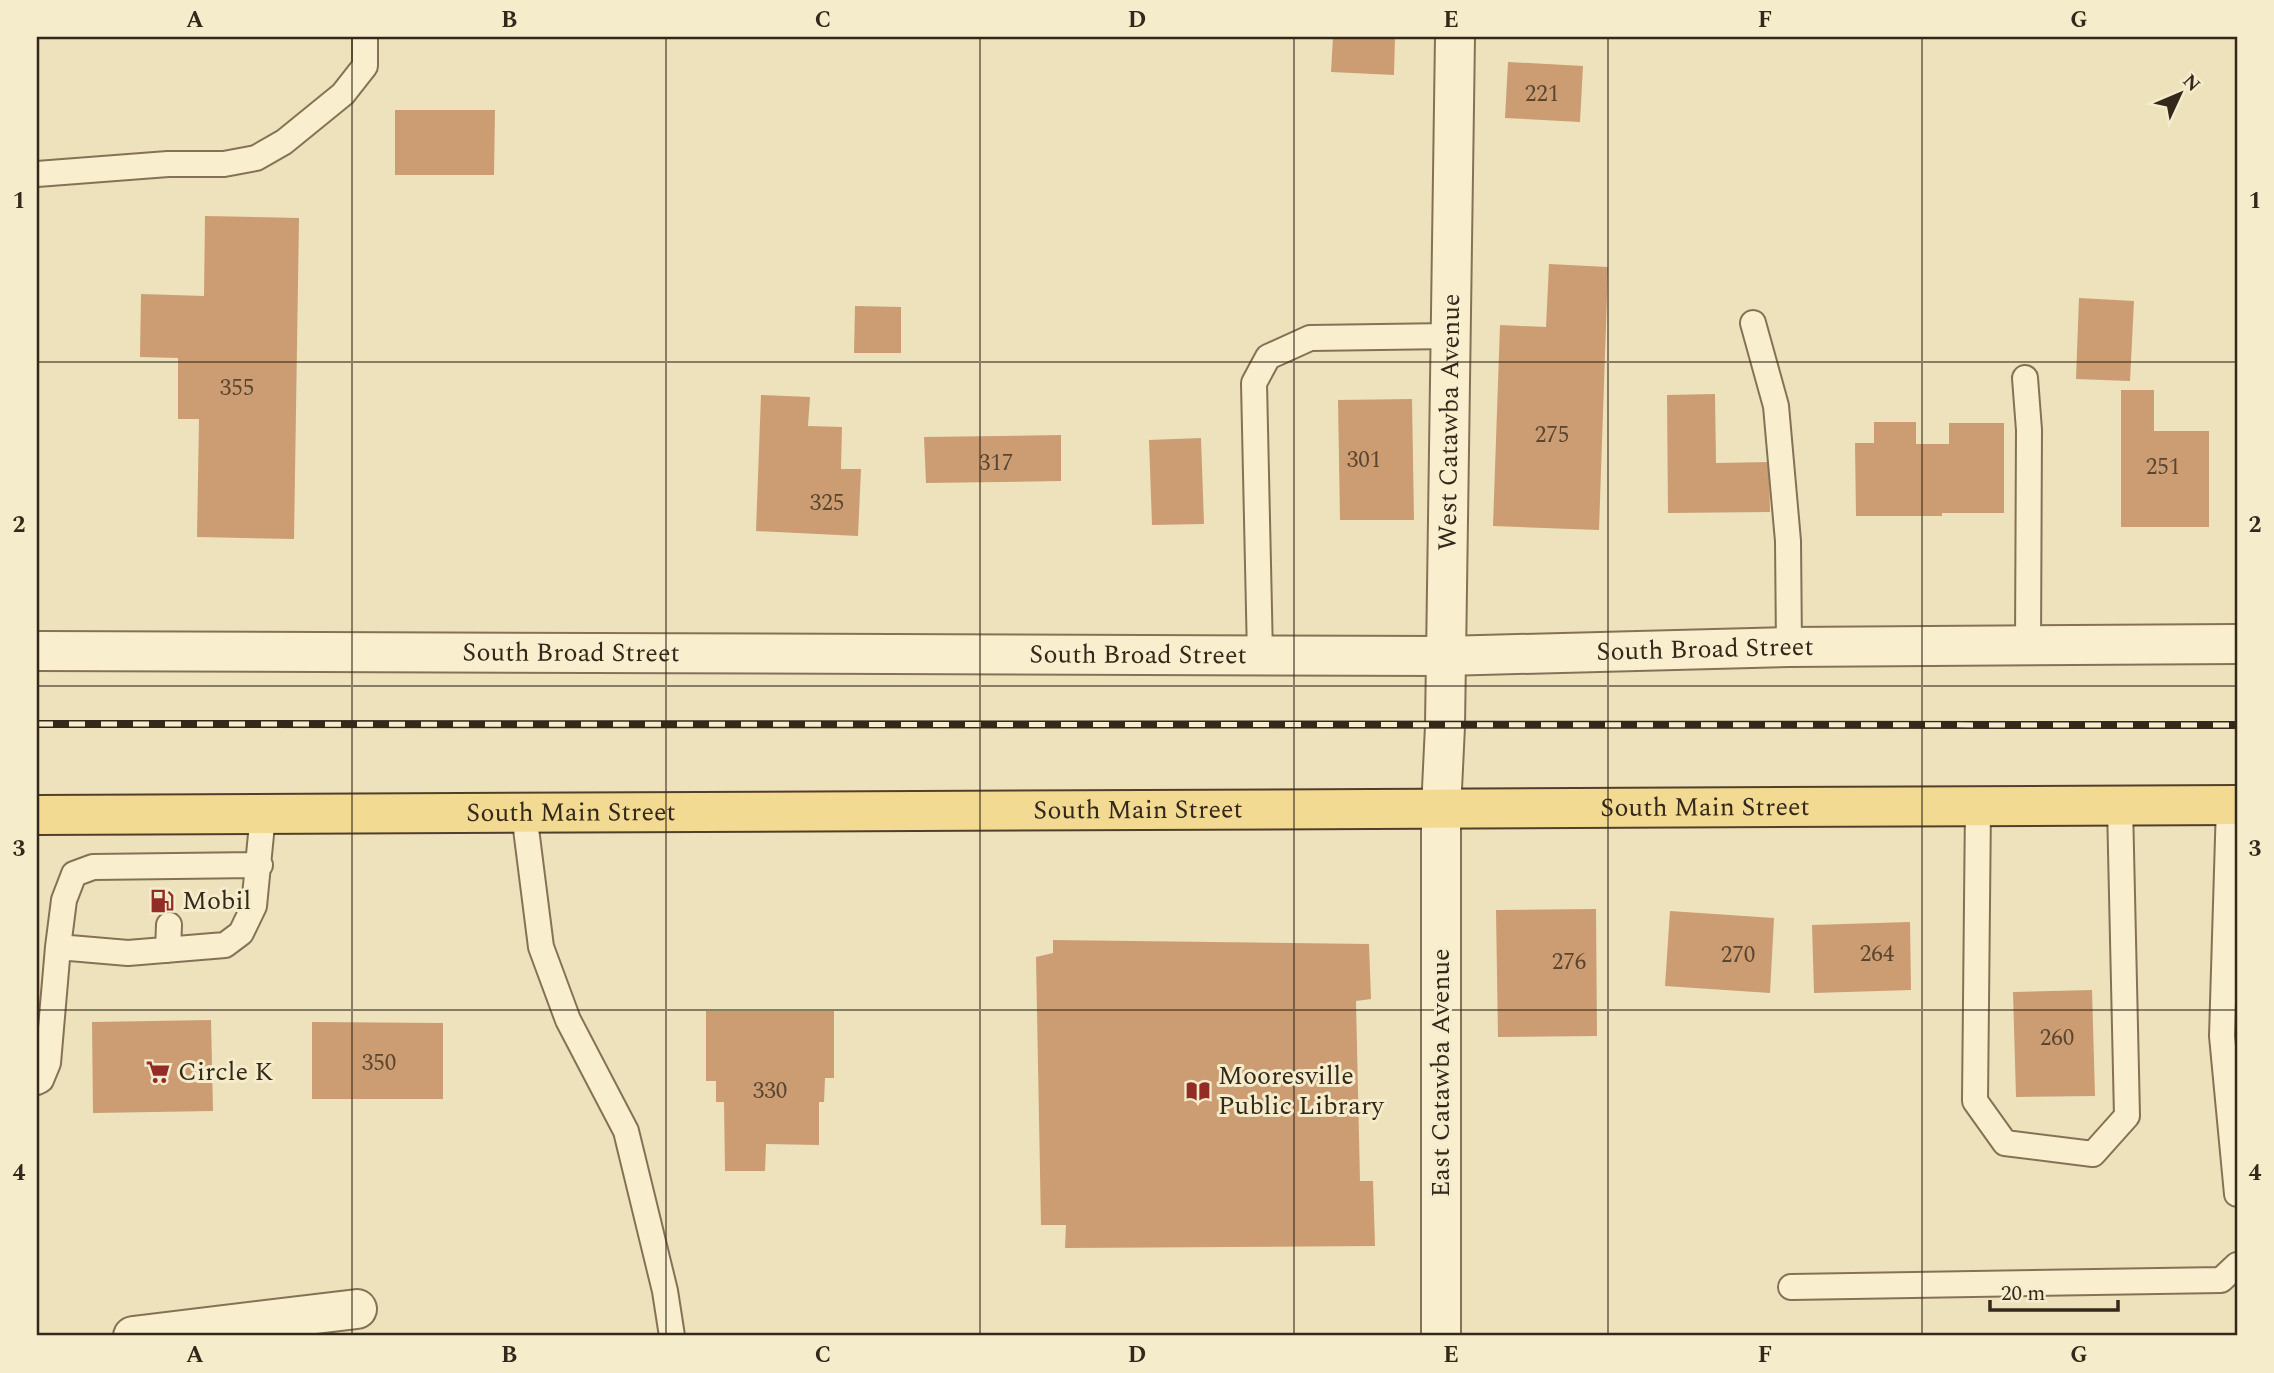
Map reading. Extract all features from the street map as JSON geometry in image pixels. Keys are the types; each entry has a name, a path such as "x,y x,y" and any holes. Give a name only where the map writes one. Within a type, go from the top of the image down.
{"main road":[{"name":"South Main Street","path":"37,815 2233,805"}],"street":[{"name":"West Catawba Avenue","path":"1441,810 1445,726 1455,37"},
{"name":"South Broad Street","path":"37,651 1444,656 1789,647 2237,644"},
{"name":"East Catawba Avenue","path":"1441,810 1441,1336"},
{"path":"133,1336 357,1309"}],"lane":[{"path":"37,174 168,164 224,164 256,158 284,142 343,94 365,66 365,40"},
{"path":"1753,323 1776,406 1788,541 1789,647"},
{"path":"1261,655 1254,383 1268,357 1310,338 1450,336"},
{"path":"2025,378 2029,430 2028,646"},
{"path":"2233,805 2222,1036 2237,1194"},
{"path":"1978,807 1975,1101 2005,1143 2093,1154 2127,1116 2120,806"},
{"path":"524,813 541,947 568,1020 626,1131 665,1291 671,1336"},
{"path":"58,947 128,953 225,945 241,933 254,906 263,814"},
{"path":"37,1082 41,1080 48,1063 64,900 74,874 93,867 171,871 260,865"},
{"path":"168,950 169,925"},
{"path":"1791,1287 2221,1280 2237,1265"}],"building":[{"path":"1333,37 1395,37 1394,75 1331,72"},
{"path":"1508,62 1583,66 1580,122 1505,118"},
{"path":"395,110 495,110 494,175 395,175"},
{"path":"205,216 299,218 294,539 197,537 199,419 178,419 178,358 140,357 141,294 204,296"},
{"path":"1549,264 1608,267 1599,530 1493,526 1500,325 1546,327"},
{"path":"2079,298 2134,301 2130,381 2076,379"},
{"path":"855,306 901,307 901,353 854,353"},
{"path":"2121,390 2154,390 2154,431 2209,431 2209,527 2121,527"},
{"path":"1715,394 1716,463 1769,462 1770,512 1668,513 1667,395"},
{"path":"761,395 810,397 808,426 842,427 841,469 861,469 858,536 756,531"},
{"path":"1412,399 1414,520 1340,520 1338,400"},
{"path":"1874,422 1916,422 1916,444 1949,444 1949,423 2004,423 2004,513 1856,516 1855,443 1874,443"},
{"path":"1061,435 1061,481 926,483 924,437"},
{"path":"1201,438 1204,524 1152,525 1149,440"},
{"path":"1596,909 1597,1036 1498,1037 1496,910"},
{"path":"1670,911 1774,918 1770,993 1665,986"},
{"path":"1910,922 1911,990 1814,993 1812,925"},
{"name":"Mooresville Public Library","path":"1053,940 1369,944 1371,999 1356,1001 1360,1181 1373,1181 1375,1246 1065,1248 1066,1225 1041,1225 1036,957 1053,953"},
{"path":"2092,990 2095,1096 2016,1097 2013,992"},
{"path":"706,1011 834,1011 834,1078 825,1078 824,1102 819,1102 819,1145 766,1144 765,1171 725,1171 724,1102 716,1102 716,1081 706,1081"},
{"path":"211,1020 213,1111 93,1113 92,1022"},
{"path":"312,1022 443,1023 443,1099 312,1099"}],"railway":[{"path":"37,724 2237,725"}],"place":[{"name":"Mobil","path":"162,901"},
{"name":"Circle K","path":"158,1072"},
{"name":"Mooresville Public Library","path":"1198,1091"}]}
